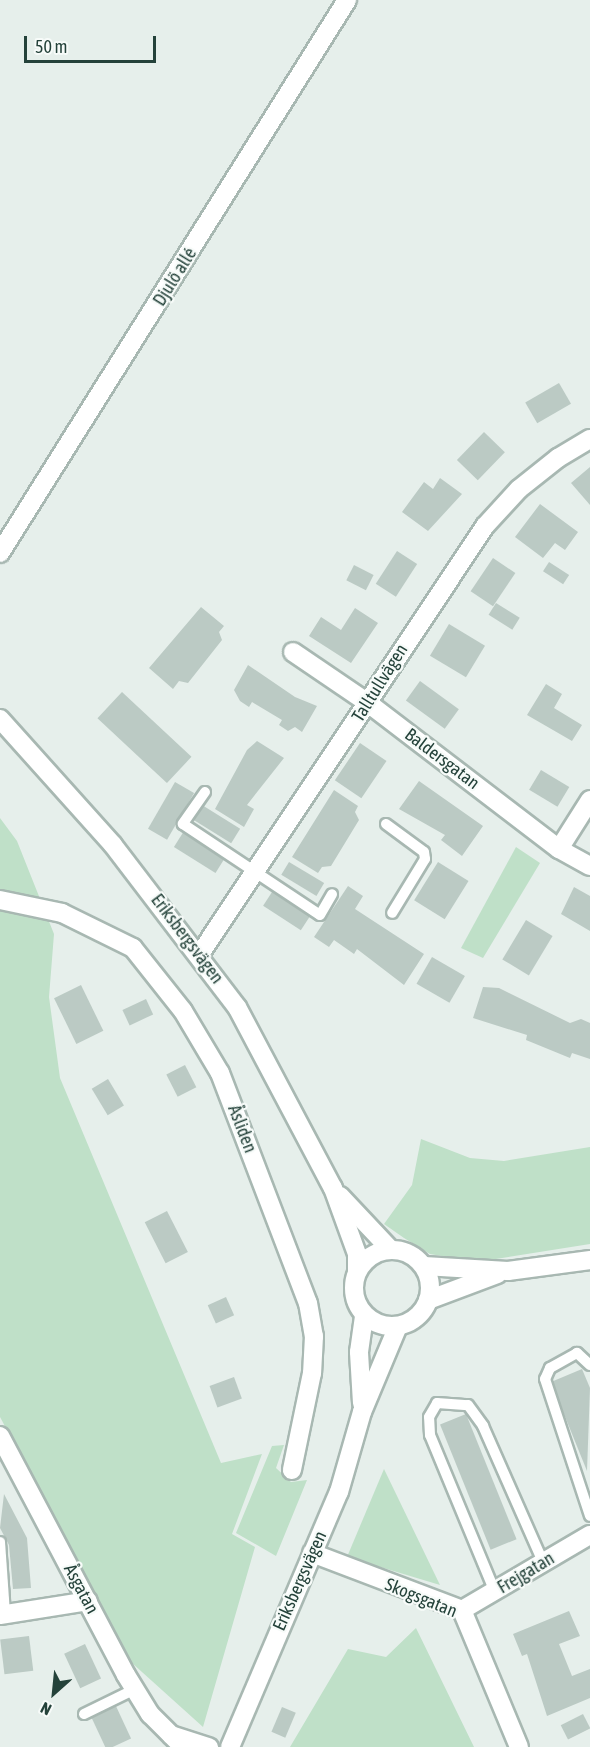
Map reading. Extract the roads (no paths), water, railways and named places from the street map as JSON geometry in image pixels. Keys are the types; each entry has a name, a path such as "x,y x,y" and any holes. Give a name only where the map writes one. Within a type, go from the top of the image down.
{"street":[{"name":"Djulö allé","path":"0,553 347,0"},
{"name":"Talltullvägen","path":"200,954 257,873 368,703 432,599 484,526 519,489 590,439"},
{"name":"Baldersgatan","path":"293,652 368,703 560,849 590,866"},
{"name":"Eriksbergsvägen","path":"0,718 113,845 200,954 259,1044 333,1188 357,1254 357,1270"},
{"path":"560,849 590,800"},
{"name":"Åsliden","path":"0,900 62,914 133,948 170,993 220,1073 310,1314 312,1373 292,1470"},
{"name":"Eriksbergsvägen","path":"333,1188 390,1249"},
{"path":"390,1249 410,1254 424,1266 430,1283 428,1300 414,1318 398,1326 381,1325 364,1315 353,1288 357,1270 369,1256 390,1249"},
{"path":"424,1266 508,1271 590,1260"},
{"path":"428,1300 508,1271"},
{"name":"Eriksbergsvägen","path":"362,1412 359,1352 364,1315"},
{"name":"Eriksbergsvägen","path":"230,1747 339,1492 362,1412 398,1326"},
{"name":"Åsgatan","path":"0,1436 135,1689 177,1741 209,1747"},
{"name":"Frejgatan","path":"462,1610 590,1535"},
{"name":"Skogsgatan","path":"312,1553 462,1610 519,1747"},
{"path":"2,1615 88,1601"}],"lane":[{"path":"205,792 183,824 320,915 332,894"},
{"path":"386,824 424,852 425,859 392,913"},
{"path":"590,1365 577,1353 550,1368 545,1379 590,1516"},
{"path":"495,1592 430,1435 429,1417 438,1403 468,1405 483,1426 543,1562"},
{"path":"0,1542 5,1562 2,1615"},
{"path":"84,1714 135,1689"}]}
